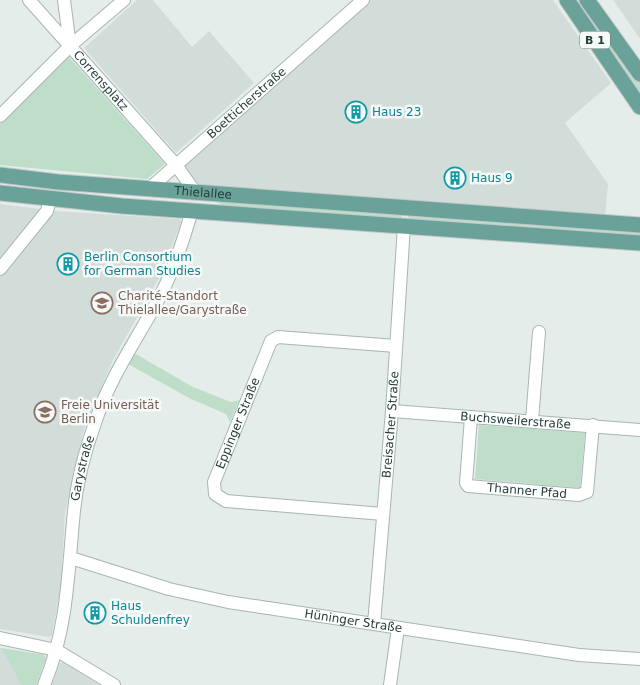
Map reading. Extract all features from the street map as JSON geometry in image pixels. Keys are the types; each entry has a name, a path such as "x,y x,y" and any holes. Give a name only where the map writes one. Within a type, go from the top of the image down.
{"main road":[{"name":"B 1","path":"567,0 640,106"},
{"name":"B 1","path":"587,0 640,74"},
{"name":"Thielallee","path":"0,175 148,189 640,224"},
{"name":"Boetticherstraße","path":"130,206 148,189"},
{"path":"192,210 195,192"},
{"name":"Thielallee","path":"0,194 50,200 640,243"},
{"path":"404,226 406,206"}],"street":[{"path":"29,0 70,46"},
{"path":"64,0 70,46"},
{"path":"70,46 124,0"},
{"name":"Boetticherstraße","path":"148,189 363,0"},
{"name":"Corrensplatz","path":"0,116 70,46 176,165 195,192"},
{"path":"0,269 47,211 50,200"},
{"name":"Garystraße","path":"44,685 56,650 68,590 74,510 79,482 100,406 124,355 157,302 171,272 192,210"},
{"name":"Breisacher Straße","path":"374,624 392,411 404,226"},
{"path":"532,420 538,332"},
{"name":"Eppinger Straße","path":"383,514 226,501 215,494 214,482 271,342 278,337 396,346"},
{"name":"Buchsweilerstraße","path":"392,411 532,420 640,430"},
{"name":"Thanner Pfad","path":"471,417 466,482 468,486 586,494 593,425"},
{"name":"Hüninger Straße","path":"71,558 169,589 228,602 579,655 640,659"},
{"path":"390,685 398,628"},
{"path":"0,638 56,650 114,685"}],"shaded area":[{"path":"137,0 153,0 192,47 209,31 254,83 176,153 84,48"},
{"path":"367,0 553,0 611,83 565,123 608,184 605,217 200,186 183,167"},
{"path":"613,0 640,0 640,39 616,4"},
{"path":"0,204 56,211 179,219 181,222 162,273 113,360 84,429 65,513 61,586 52,635 49,637 0,629"},
{"path":"0,648 44,655 46,658 36,685 0,685"},
{"path":"63,662 100,685 52,685 60,663"}],"green space":[{"path":"573,0 581,0 640,82 640,96"},
{"path":"69,57 165,164 147,179 0,165 0,124"},
{"path":"217,201 402,211 401,222 225,208"},
{"path":"409,212 640,228 640,239 408,221"},
{"path":"134,353 193,387 231,402 239,400 230,422 226,414 189,398 128,364"},
{"path":"479,425 585,433 580,488 475,479"},
{"path":"1,648 44,655 46,658 36,685 22,685"}],"place":[{"name":"Haus 23","path":"356,112"},
{"name":"Haus 9","path":"455,178"},
{"name":"Berlin Consortium for German Studies","path":"68,264"},
{"name":"Charité-Standort Thielallee/Garystraße","path":"102,303"},
{"name":"Freie Universität Berlin","path":"45,412"},
{"name":"Haus Schuldenfrey","path":"95,613"}]}
